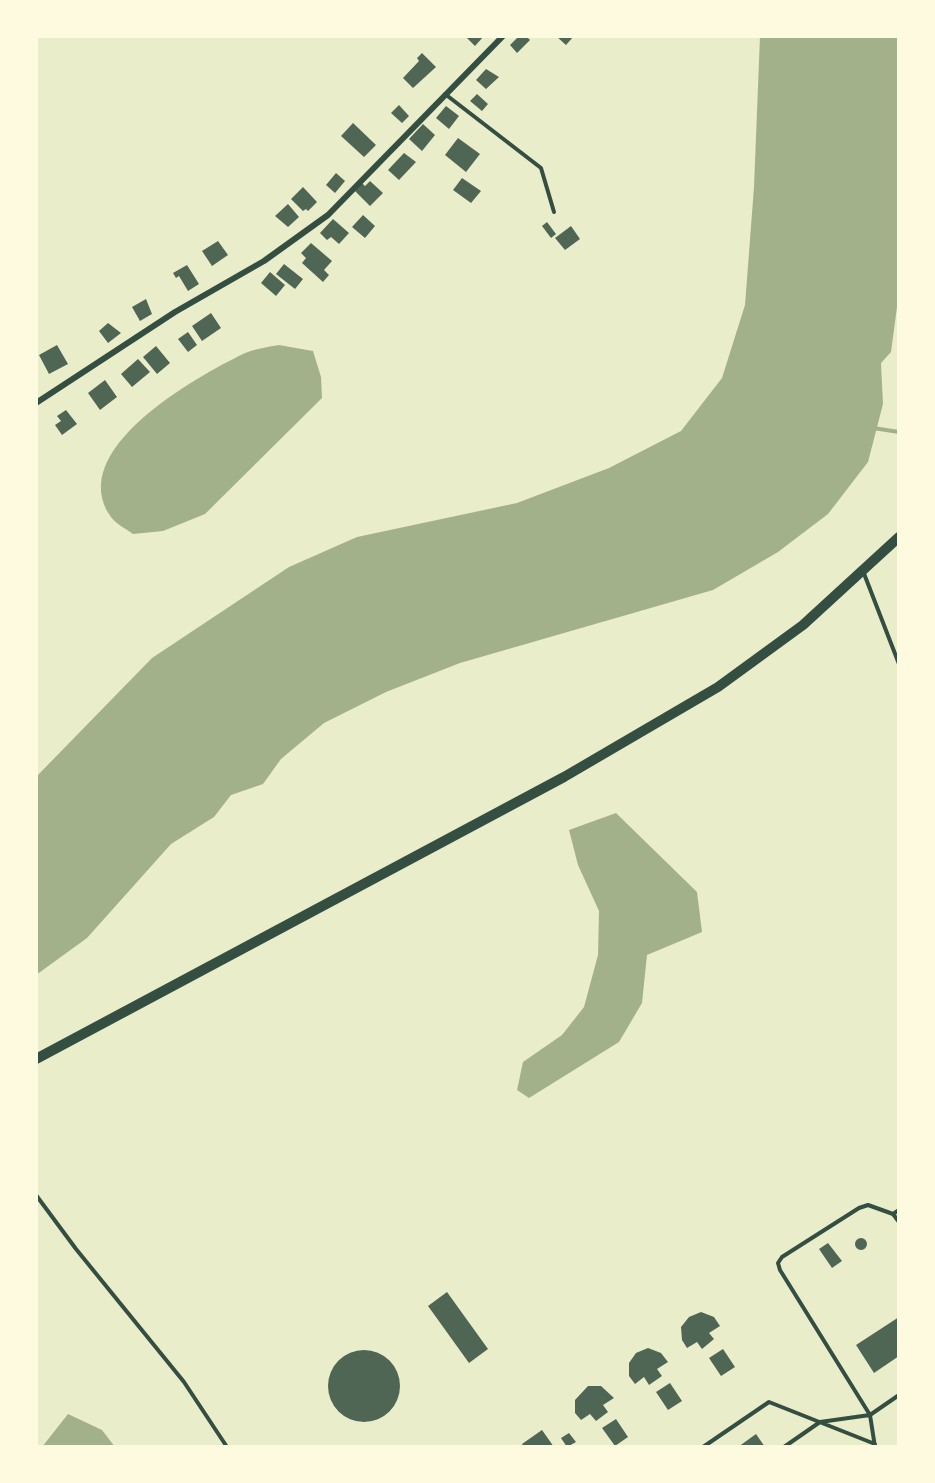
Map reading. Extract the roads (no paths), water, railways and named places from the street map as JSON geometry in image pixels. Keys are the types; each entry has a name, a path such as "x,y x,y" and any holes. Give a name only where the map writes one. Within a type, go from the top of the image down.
{"main road":[{"path":"36,1059 554,783 718,687 803,625 899,537"}],"street":[{"path":"36,403 166,318 264,261 328,215 503,36"}],"lane":[{"path":"445,94 541,168 554,212"},
{"path":"863,571 899,664"},
{"path":"36,1195 76,1249 184,1382 227,1447"},
{"path":"875,1446 870,1415 780,1270 778,1263 782,1257 868,1205 894,1214 899,1222"},
{"path":"894,1214 899,1210"},
{"path":"784,1447 820,1422 870,1415 899,1395"},
{"path":"703,1447 769,1402 875,1446"}],"waterway":[{"path":"873,428 899,432"}]}
